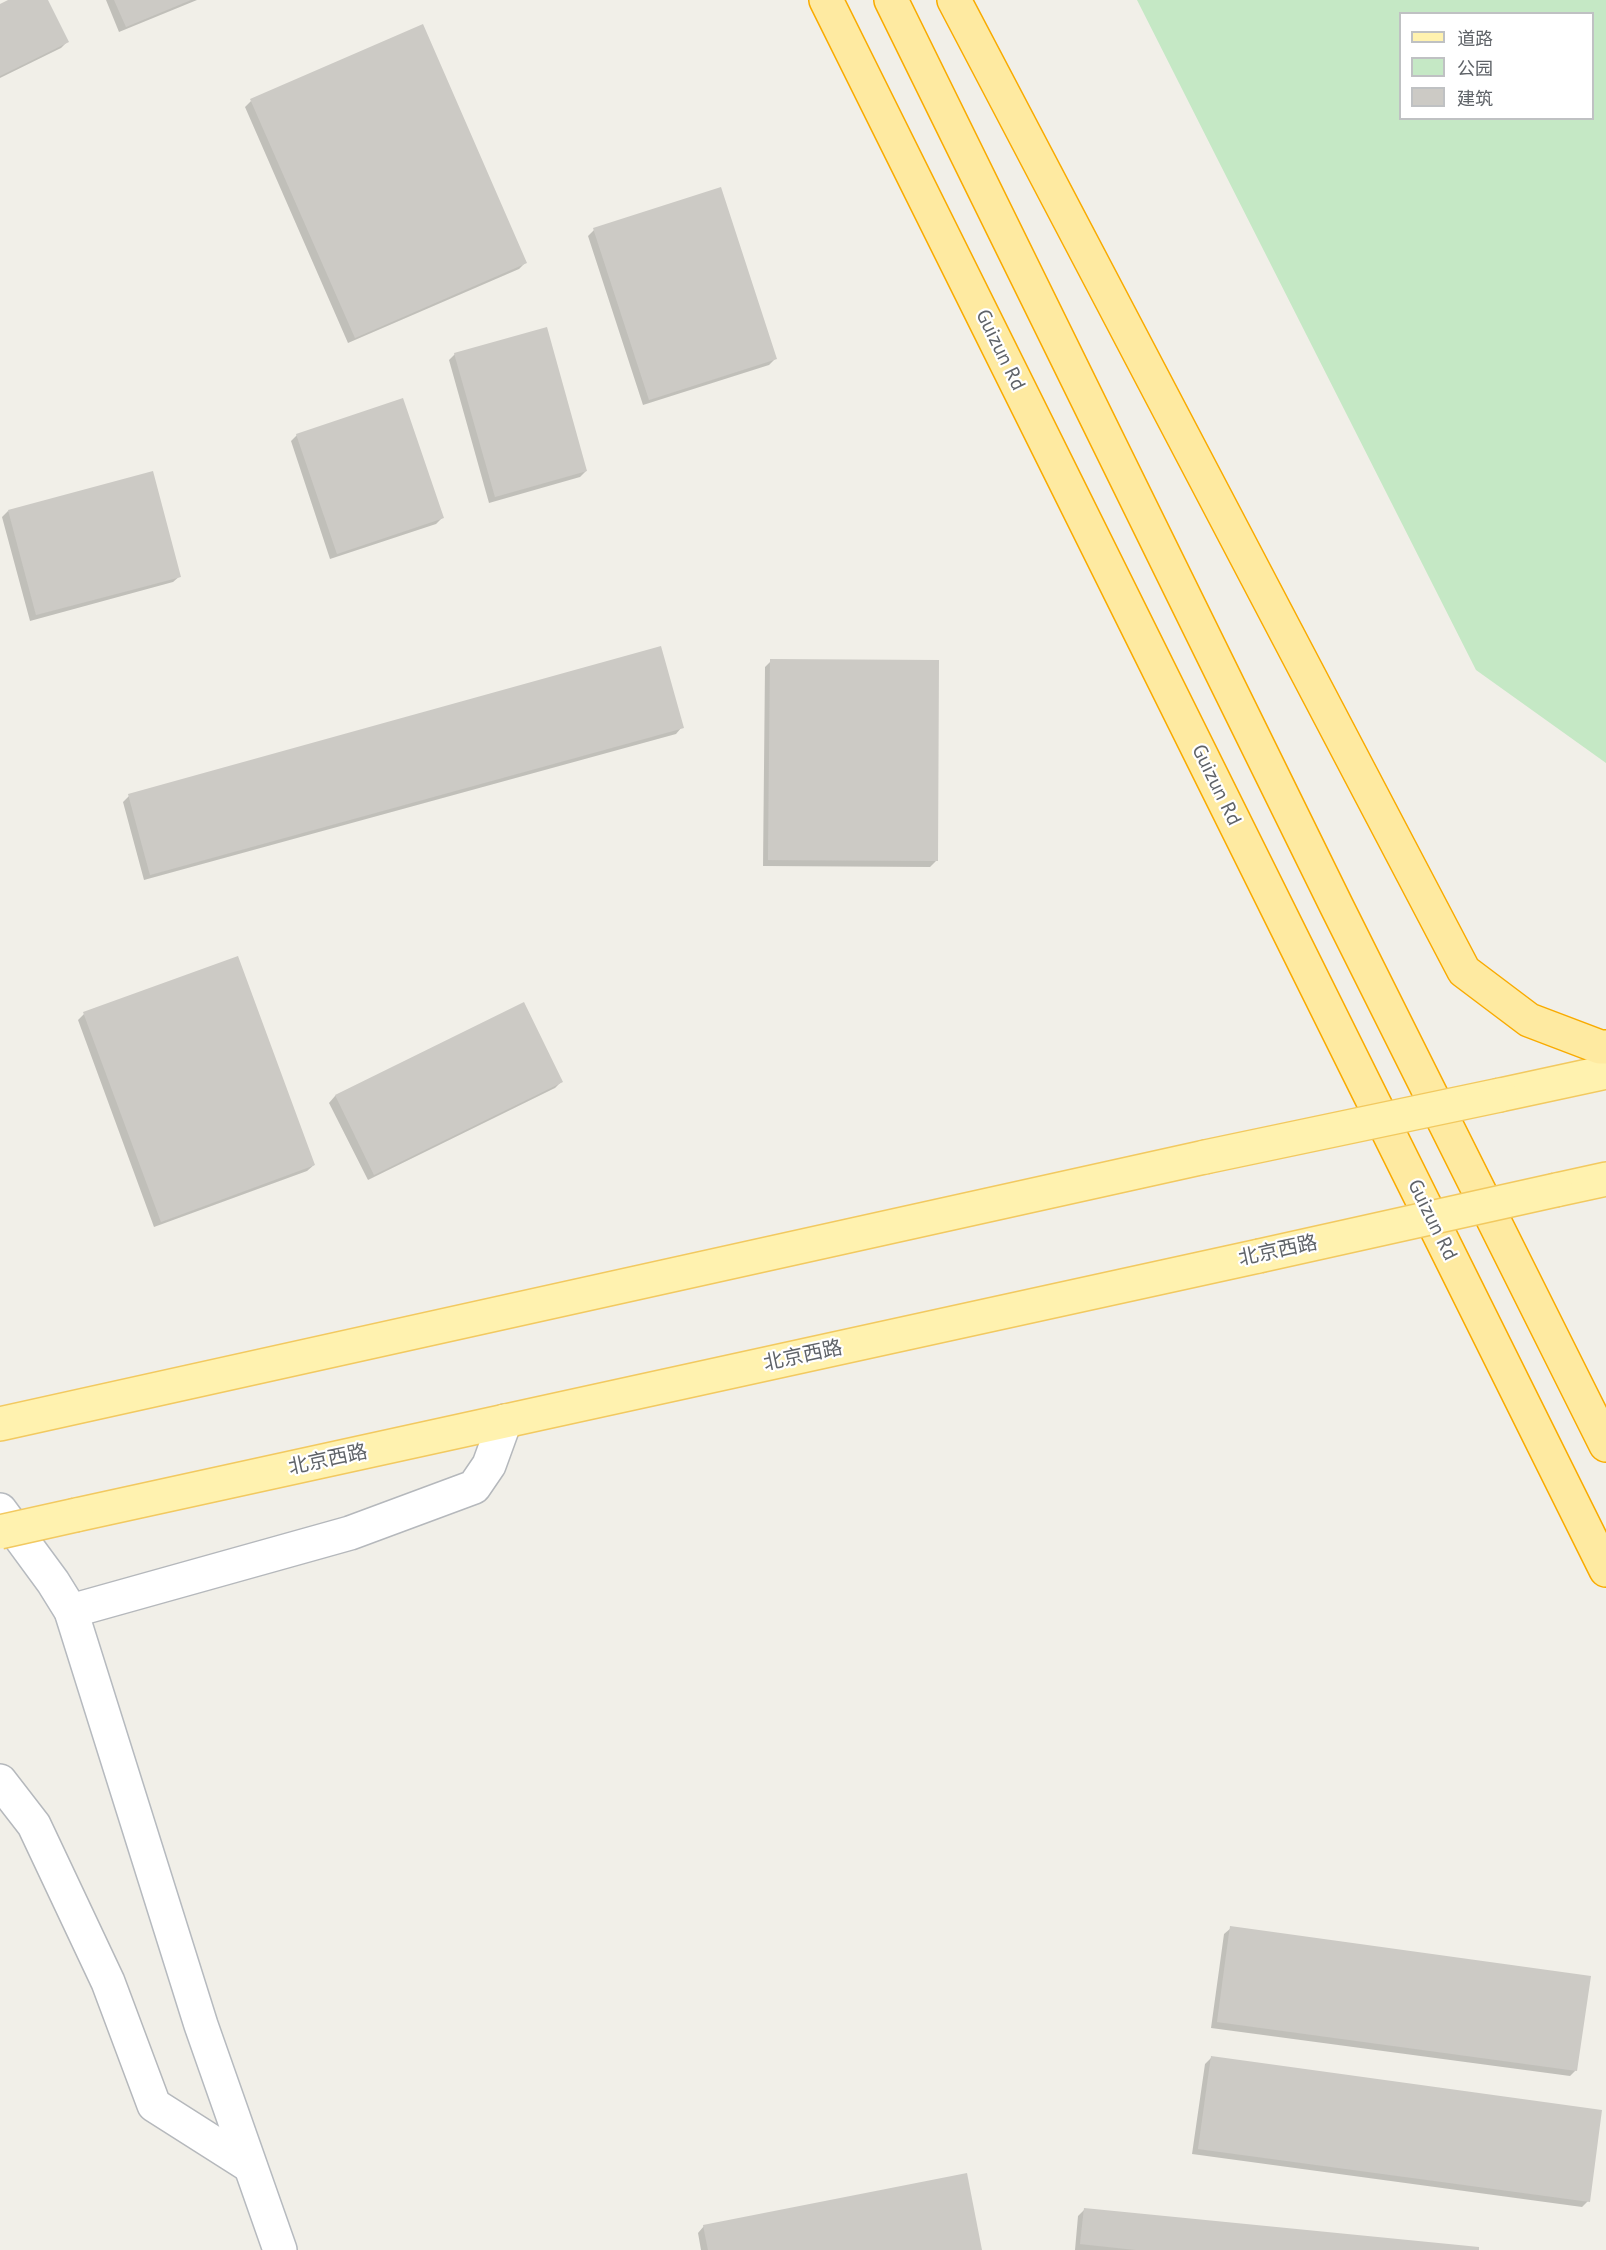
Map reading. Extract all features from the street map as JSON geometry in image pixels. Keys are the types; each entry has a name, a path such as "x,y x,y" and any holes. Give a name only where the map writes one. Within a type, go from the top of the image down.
{"highway":[{"name":"Guizun Rd","path":"826,0 1606,1570"},
{"path":"891,0 1337,907 1606,1445"},
{"path":"954,0 1464,970 1530,1020 1599,1047 1606,1047"}],"main road":[{"path":"0,1424 1205,1157 1606,1072"},
{"name":"北京西路","path":"0,1532 1606,1179"}],"street":[{"path":"71,1611 350,1533 474,1488 489,1465 505,1421"},
{"path":"0,1510 54,1582 71,1611 201,2025 280,2250"},
{"path":"0,1781 34,1825 108,1982 154,2105 250,2166"}],"green space":[{"path":"1137,0 1606,0 1606,763 1476,670"}],"building":[{"path":"8,0 48,0 69,42 0,76 0,4"},
{"path":"114,0 191,0 126,27"},
{"path":"423,24 527,263 355,338 250,99"},
{"path":"721,187 777,359 649,400 593,228"},
{"path":"547,327 587,471 495,497 454,353"},
{"path":"403,398 444,518 337,554 296,434"},
{"path":"153,471 181,577 36,615 8,510"},
{"path":"661,646 684,728 150,875 128,794"},
{"path":"770,659 939,660 938,861 768,860"},
{"path":"238,956 315,1165 161,1222 83,1012"},
{"path":"524,1002 563,1082 374,1175 335,1095"},
{"path":"1230,1926 1591,1976 1577,2071 1217,2022"},
{"path":"1211,2056 1602,2110 1590,2202 1198,2149"},
{"path":"967,2173 982,2250 708,2250 703,2225"},
{"path":"1084,2208 1479,2247 1479,2250 1136,2250 1080,2244"}]}
